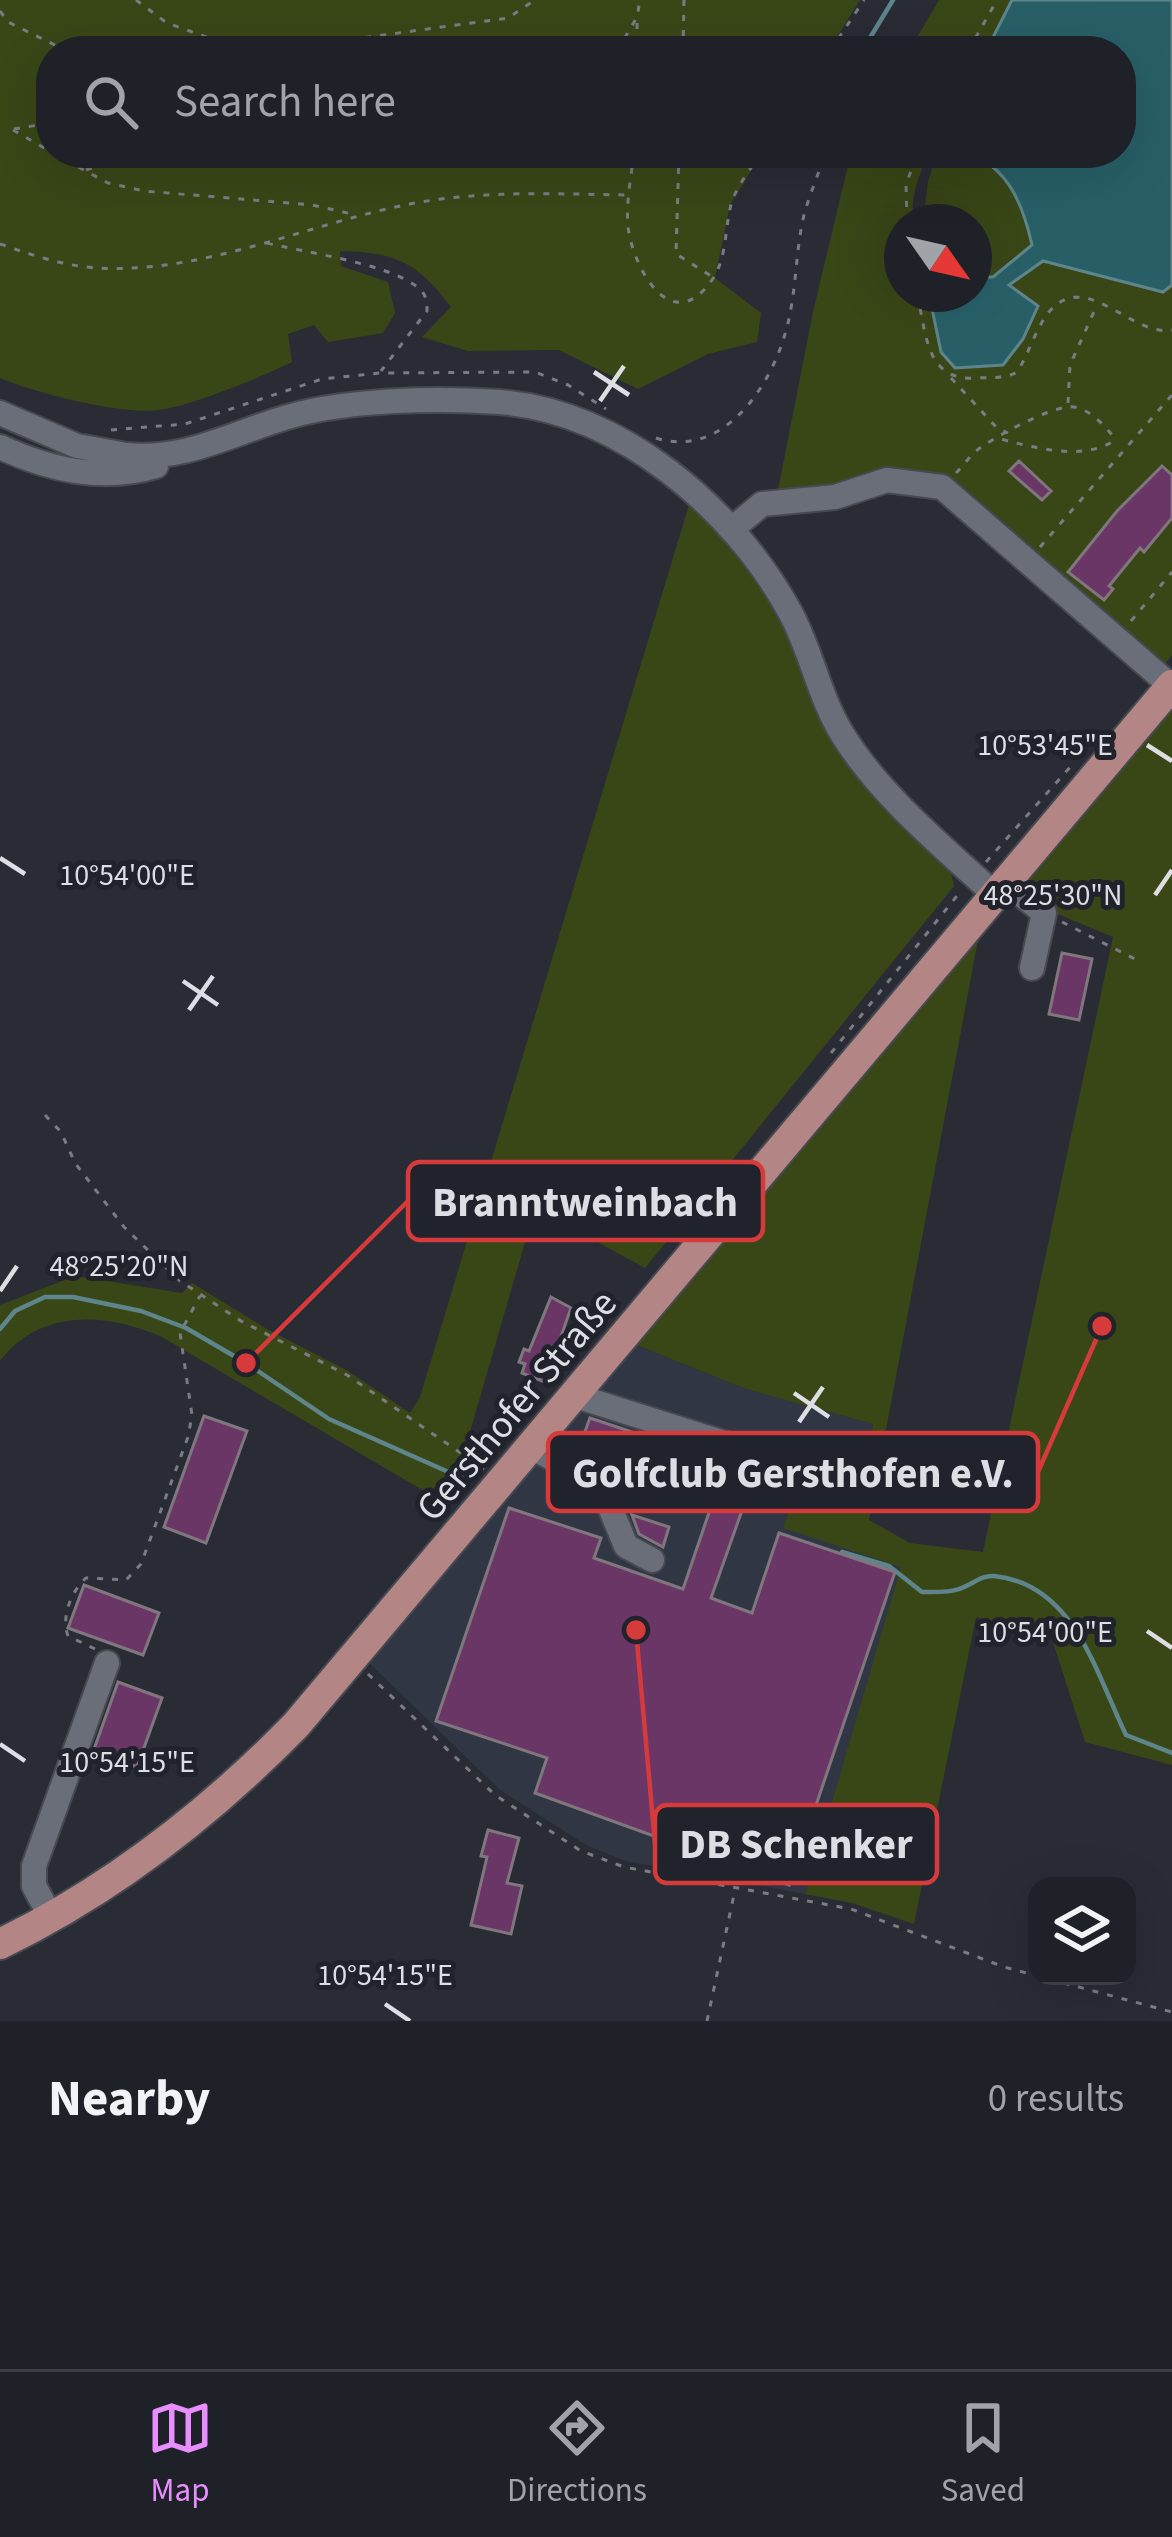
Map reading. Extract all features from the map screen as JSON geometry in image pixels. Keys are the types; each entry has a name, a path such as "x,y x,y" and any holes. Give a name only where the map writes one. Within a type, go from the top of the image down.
{"main road":[{"name":"Gersthofer Straße","path":"0,1944 52,1919 198,1820 296,1725 576,1396 991,884 1172,686"}],"street":[{"path":"0,447 45,465 87,474 139,471 295,414 404,400 504,402 570,418 634,449 699,495 734,528 794,618 826,709 896,801 991,884 1043,914 1032,968"},
{"path":"0,413 77,446 123,455 174,456"},
{"path":"734,528 762,504 835,497 887,480 942,487 1172,686"},
{"path":"576,1396 787,1463"},
{"path":"533,1448 600,1483 626,1546 652,1560"},
{"path":"52,1919 34,1886 34,1866 107,1663"}],"path":[{"path":"136,0 167,23 203,36"},
{"path":"382,36 508,18 535,0"},
{"path":"637,36 640,0"},
{"path":"683,36 684,0"},
{"path":"840,36 863,0"},
{"path":"977,36 997,0"},
{"path":"0,11 8,22 36,36"},
{"path":"626,36 637,17"},
{"path":"36,126 13,130 36,144"},
{"path":"80,168 108,183 144,191 312,205 357,215"},
{"path":"85,171 94,168"},
{"path":"632,168 628,224 638,263 659,296 674,302 689,299 714,278 730,205 752,168"},
{"path":"679,168 676,254 714,278"},
{"path":"655,438 689,443 712,436 742,411 768,376 786,332 804,217 821,168"},
{"path":"907,204 906,184 912,168"},
{"path":"0,244 61,263 127,268 178,263 357,215 461,197 628,195"},
{"path":"265,242 379,271 419,287 427,299 427,311 380,373"},
{"path":"950,376 1008,377 1017,372 1052,307 1067,299 1086,297 1148,328 1172,330"},
{"path":"1068,405 1070,365 1098,304"},
{"path":"922,312 940,370 1008,433"},
{"path":"77,446 123,427 205,419 322,379 380,373 535,372 568,385 606,409"},
{"path":"1028,562 1172,394"},
{"path":"942,487 977,450 1068,405"},
{"path":"997,438 1066,451 1106,447 1112,442 1099,420 1068,405"},
{"path":"1115,639 1172,572"},
{"path":"823,1063 991,884 1072,766"},
{"path":"1043,914 1135,958"},
{"path":"45,1114 61,1132 75,1163 159,1262 241,1321 347,1375 502,1485"},
{"path":"107,1663 103,1654 68,1636 64,1624 75,1588 86,1578 126,1580 141,1564 188,1437 191,1402 180,1333 201,1295"},
{"path":"353,1659 495,1795 581,1851 624,1867 851,1910 1004,1967 1172,2012"},
{"path":"706,2021 735,1889"}],"shaded area":[{"path":"634,1344 746,1389 873,1424 864,1475 784,1527 902,1567 805,1894 626,1861 586,1845 500,1790 365,1659"}],"green space":[{"path":"0,0 860,0 837,36 36,36 36,168 753,168 730,205 715,278 761,313 757,342 708,354 638,389 559,350 468,351 422,337 451,307 428,280 391,258 340,251 341,266 388,282 395,313 383,333 328,342 314,325 288,334 292,362 245,383 158,410 78,401 0,378"},
{"path":"939,0 1012,0 994,36 918,36"},
{"path":"847,168 923,168 914,204 884,204 884,312 933,312 941,352 955,368 1003,365 1023,339 1009,285 1043,260 1163,292 1172,285 1172,655 1159,671 944,485 777,495"},
{"path":"932,168 994,168 1015,193 1032,245 992,277 992,204 925,204"},
{"path":"691,498 727,532 779,617 818,715 837,744 949,865 954,886 645,1268 535,1208 465,1449 488,1467 443,1502 139,1328 96,1320 54,1324 16,1344 0,1361 0,1305 75,1276 182,1293 192,1283 348,1371 410,1413 420,1397"},
{"path":"1172,704 1172,1765 1085,1742 1052,1639 976,1617 914,1924 852,1903 805,1894 901,1567 783,1528 808,1460 864,1475 873,1424 746,1389 634,1344 981,924 869,1520 910,1543 983,1552 1113,937 1046,909 1018,885"}],"water":[{"path":"1012,0 1172,0 1172,285 1163,292 1043,261 1009,285 1038,306 1023,339 1003,365 955,368 941,352 933,312 992,312 992,277 1032,245 1012,190 994,168 1136,168 1136,36 994,36"}],"building":[{"path":"1019,461 1051,491 1042,500 1009,471"},
{"path":"1162,466 1172,475 1172,518 1144,552 1140,548 1109,586 1113,589 1104,600 1068,572 1117,511"},
{"path":"1062,953 1092,959 1079,1020 1049,1014"},
{"path":"551,1297 571,1308 545,1382 522,1373 525,1364 519,1362 524,1349 529,1351"},
{"path":"204,1416 247,1431 206,1543 164,1527"},
{"path":"590,1418 773,1479 763,1508 745,1502 711,1598 752,1613 779,1533 895,1572 789,1885 535,1793 547,1758 436,1721 509,1508 601,1538 594,1558 683,1589 716,1492 580,1445"},
{"path":"632,1515 669,1527 663,1547 639,1534"},
{"path":"84,1585 159,1613 143,1655 68,1628"},
{"path":"118,1682 162,1698 137,1767 93,1752"},
{"path":"488,1830 519,1838 507,1883 522,1886 511,1934 471,1925 487,1857 481,1856"}],"waterway":[{"path":"871,36 893,0"},
{"path":"0,1329 15,1311 45,1297 73,1297 141,1311 186,1328 329,1419 462,1478"},
{"path":"842,1552 889,1566 922,1592 955,1590 994,1576 1044,1596 1079,1635 1126,1735 1172,1753"}],"place":[{"name":"Golfclub Gersthofen e.V.","path":"1102,1326"},
{"name":"Branntweinbach","path":"246,1363"},
{"name":"DB Schenker","path":"636,1630"}]}
